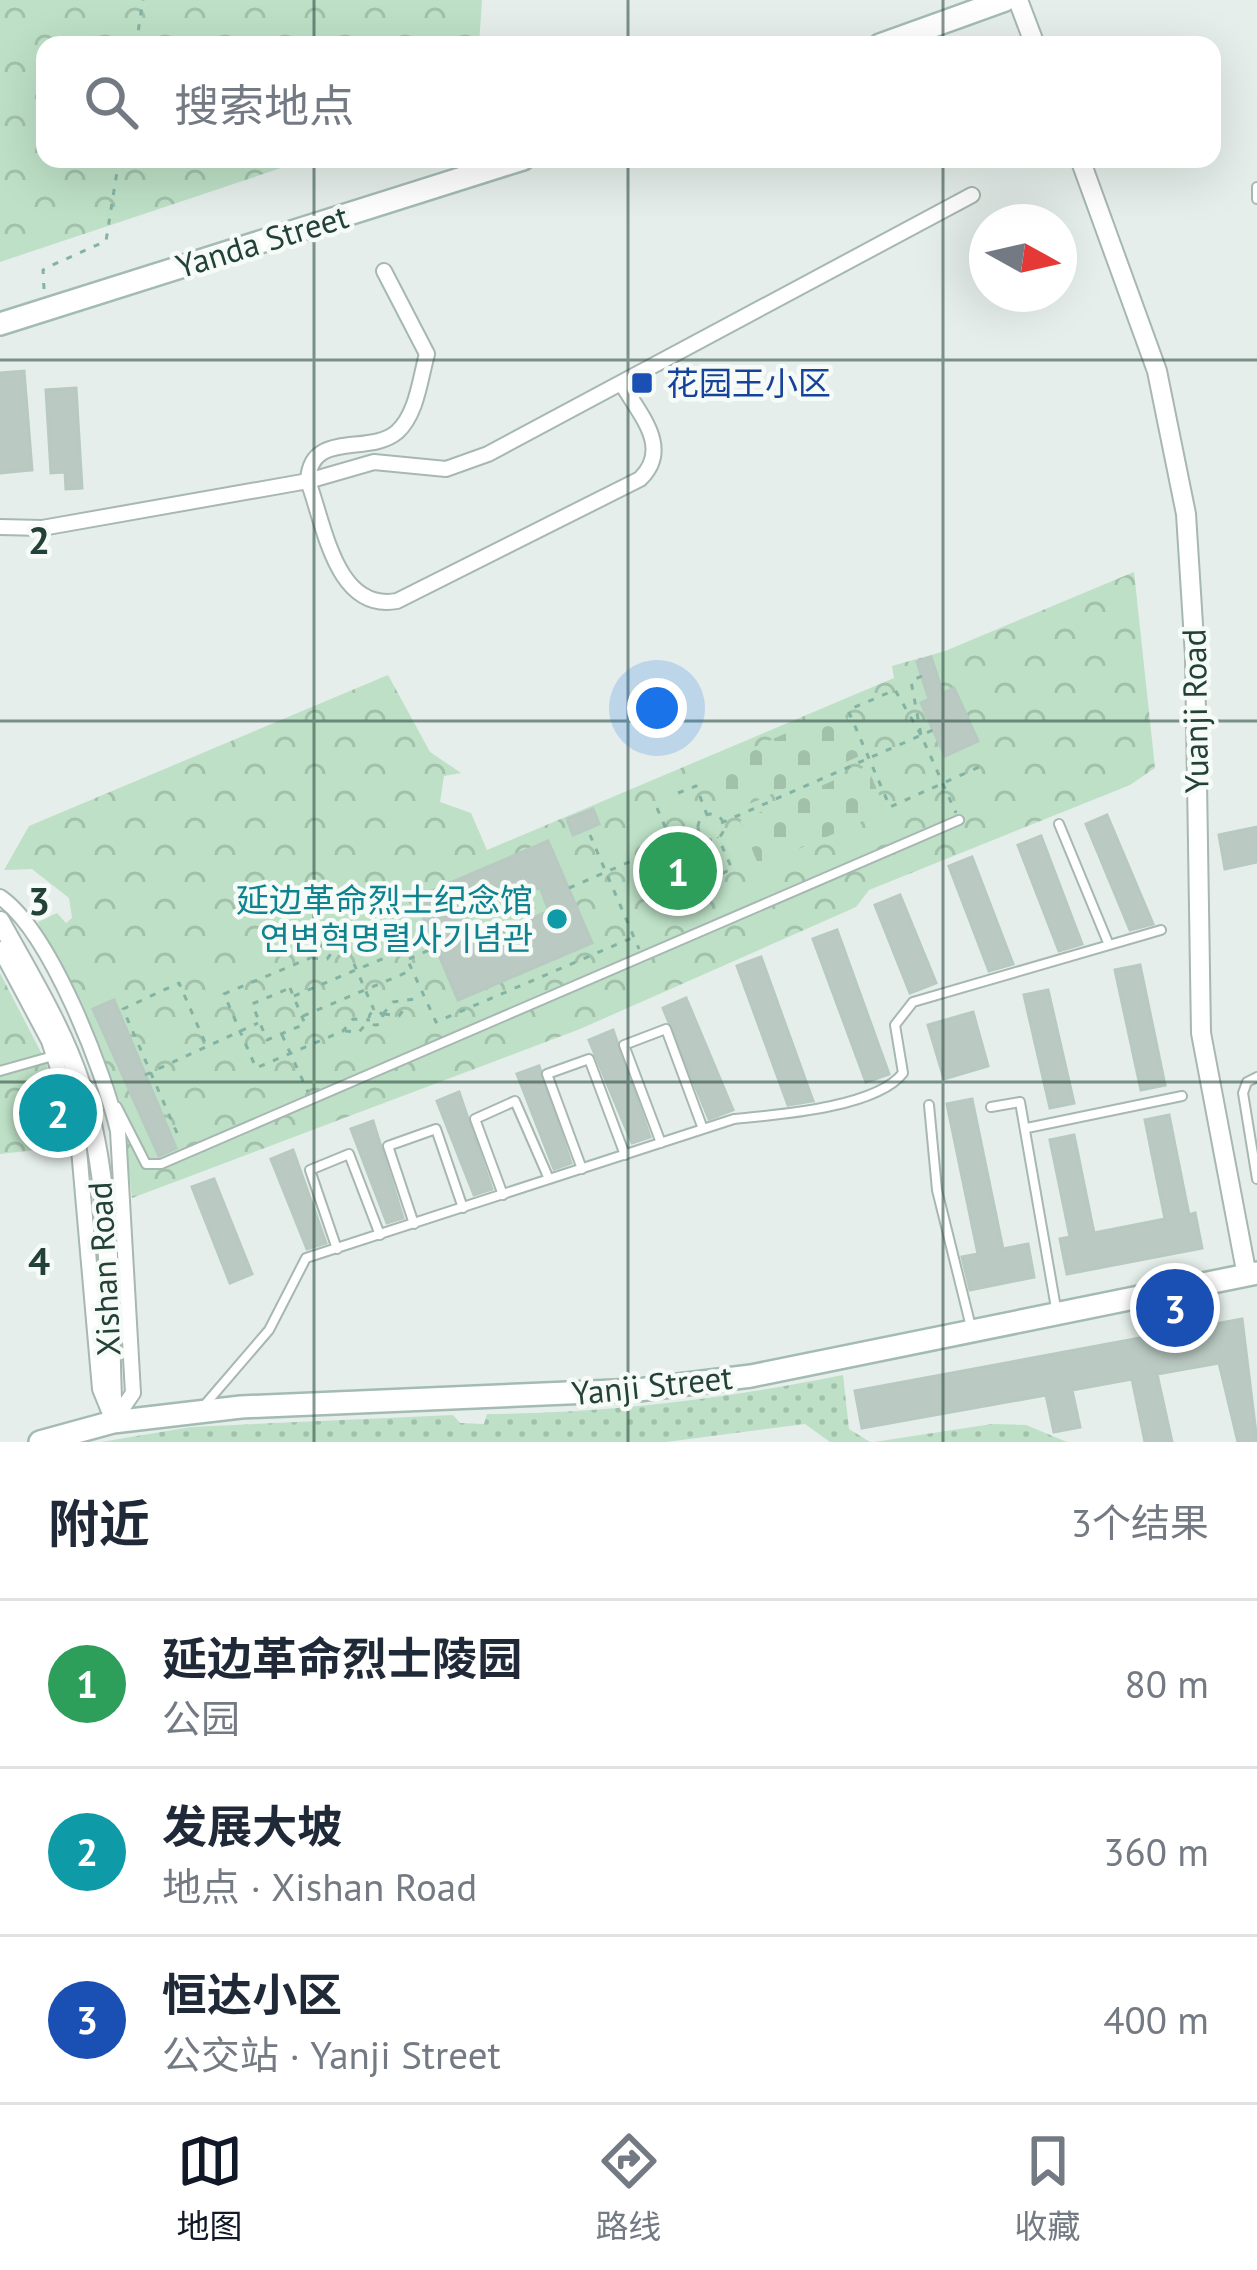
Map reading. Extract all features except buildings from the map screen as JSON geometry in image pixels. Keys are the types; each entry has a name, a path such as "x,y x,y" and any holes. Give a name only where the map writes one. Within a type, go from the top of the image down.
{"main road":[{"path":"905,36 1005,0"},
{"name":"Yanda Street","path":"0,324 494,168"},
{"name":"Yanji Street","path":"40,1442 113,1422 200,1411 638,1390 836,1361 1252,1275"}],"street":[{"path":"1018,0 1032,36"},
{"name":"Yuanji Road","path":"1083,168 1157,371 1186,514 1195,656 1201,1033 1252,1275"},
{"path":"0,527 42,527 308,482 374,462 446,469 488,454 972,195"},
{"path":"384,271 427,354 410,416 389,438 317,454 309,464 308,482 345,579 357,597 378,604 397,601 640,479 654,466 656,452 622,384"},
{"path":"0,897 24,919 74,1008 107,1090 124,1172 133,1393 113,1422"},
{"name":"Xishan Road","path":"0,921 68,1051 91,1118 101,1185 113,1422"},
{"path":"0,950 69,1093 83,1163 100,1389 113,1422"}],"lane":[{"path":"1257,187 1257,200"},
{"path":"107,1090 151,1165 313,1102 959,820"},
{"path":"1060,824 1109,945"},
{"path":"200,1411 269,1330 306,1258 734,1119 782,1118 877,1090 903,1072 895,1025 914,1002 1161,930"},
{"path":"661,1143 624,1045 666,1029 703,1129"},
{"path":"0,1071 54,1055"},
{"path":"582,1169 547,1075 589,1059 625,1155"},
{"path":"1257,1077 1247,1082 1244,1093 1257,1178"},
{"path":"1027,1128 1182,1096"},
{"path":"503,1195 475,1119 515,1101 549,1179"},
{"path":"991,1107 1020,1102 1057,1316"},
{"path":"929,1106 937,1190 972,1331"},
{"path":"414,1224 388,1146 436,1129 463,1208"},
{"path":"338,1249 310,1170 349,1154 380,1235"}],"path":[{"path":"137,36 142,0"},
{"path":"48,309 43,271 106,241 118,168"},
{"path":"921,735 910,680 922,676"},
{"path":"959,820 942,783 921,735 895,690 848,710 890,806 942,783 979,767"},
{"path":"721,823 933,730"},
{"path":"678,793 695,785 707,815"},
{"path":"656,808 691,887 732,869 718,837"},
{"path":"716,811 721,823 726,834 706,842 696,819 716,811"},
{"path":"568,888 701,831"},
{"path":"590,836 643,958"},
{"path":"310,958 327,959 341,936 367,942 374,931 391,924 436,1022 634,938"},
{"path":"348,950 361,928 374,931"},
{"path":"374,1010 359,1033 344,1031 256,1068 224,994 310,958 322,945 348,950 374,1010 399,1016 407,1004"},
{"path":"407,960 436,947"},
{"path":"293,997 403,951"},
{"path":"301,1016 412,970"},
{"path":"177,1133 123,1009 179,983 207,1047"},
{"path":"290,988 301,1016 304,1024 267,1040 252,1004 290,988"},
{"path":"344,1031 353,1018 380,1024 393,1002 407,1004 424,997"},
{"path":"148,1074 260,1023"},
{"path":"282,1034 313,1102"}],"green space":[{"path":"0,0 482,0 480,36 36,36 36,168 281,168 0,262"},
{"path":"1134,572 1155,768 1130,785 869,890 856,907 580,1029 132,1198 124,1129 38,922 57,913 66,923 72,918 69,898 32,869 4,870 29,826 388,675 430,752 461,773 444,776 440,802 471,813 487,850 894,678 892,666 945,651"},
{"path":"842,709 862,755 735,810 715,764"},
{"path":"867,766 886,811 759,866 740,821"},
{"path":"0,973 45,1060 73,1146 0,1154"},
{"path":"843,1375 849,1429 870,1442 830,1442 805,1424 666,1442 101,1442 191,1427 453,1415 460,1423 484,1424 487,1414 666,1403"},
{"path":"992,1424 1026,1425 1067,1442 874,1442"}],"place":[{"name":"花园王小区","path":"642,383"},
{"name":"延边革命烈士陵园","path":"678,871"},
{"name":"延边革命烈士纪念馆 연변혁명렬사기념관","path":"557,919"},
{"name":"发展大坡","path":"58,1113"},
{"name":"恒达小区","path":"1175,1308"}]}
